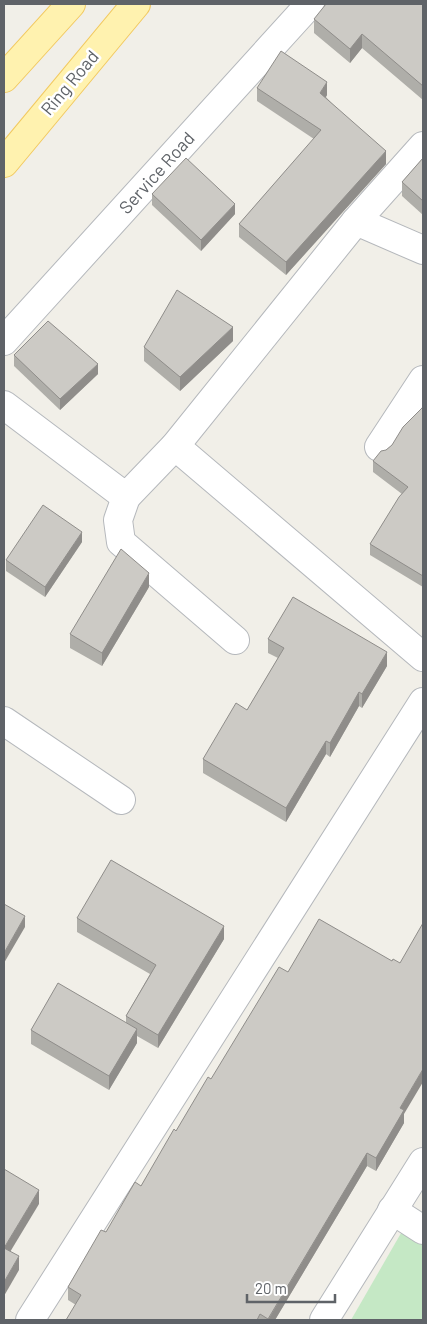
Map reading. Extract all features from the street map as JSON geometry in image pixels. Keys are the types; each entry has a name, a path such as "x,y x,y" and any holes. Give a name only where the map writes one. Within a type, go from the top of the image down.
{"main road":[{"path":"4,78 71,4"},
{"name":"Ring Road","path":"4,163 136,4"}],"street":[{"name":"Service Road","path":"4,341 310,4"},
{"path":"235,640 122,542 118,520 126,497 175,446 356,221 423,146"},
{"path":"356,221 423,250"},
{"path":"379,447 423,380"},
{"path":"4,405 126,497"},
{"path":"175,446 423,657"},
{"path":"30,1320 423,702"},
{"path":"4,721 121,800"},
{"path":"324,1320 423,1162"},
{"path":"392,1210 423,1230"}],"green space":[{"path":"408,1221 423,1232 423,1320 351,1320"}],"building":[{"path":"326,4 423,4 423,86 362,34 350,49 314,19"},
{"path":"281,51 327,82 320,93 386,151 286,262 239,224 321,130 257,88"},
{"path":"186,158 235,204 201,240 152,194"},
{"path":"423,158 423,201 402,182"},
{"path":"177,290 233,327 180,377 144,347"},
{"path":"48,321 98,364 60,399 14,355"},
{"path":"423,407 423,576 370,544 399,497 408,487 373,461 381,451 386,450 392,445 403,427"},
{"path":"43,505 82,532 45,587 6,560"},
{"path":"121,549 149,573 102,653 70,634"},
{"path":"293,597 387,652 362,694 359,692 330,743 326,741 286,808 203,759 236,703 247,710 284,648 268,639"},
{"path":"111,860 224,926 158,1035 126,1016 156,965 77,918"},
{"path":"4,904 25,916 4,953"},
{"path":"319,919 392,961 393,959 400,963 423,923 423,1069 400,1108 404,1110 376,1158 367,1153 268,1319 260,1314 257,1320 66,1320 81,1295 68,1287 101,1230 106,1232 135,1182 141,1186 174,1129 176,1131 208,1077 211,1079 279,967 288,972"},
{"path":"58,983 137,1029 109,1076 31,1030"},
{"path":"4,1169 39,1190 4,1248"},
{"path":"4,1248 19,1256 4,1282"}]}
